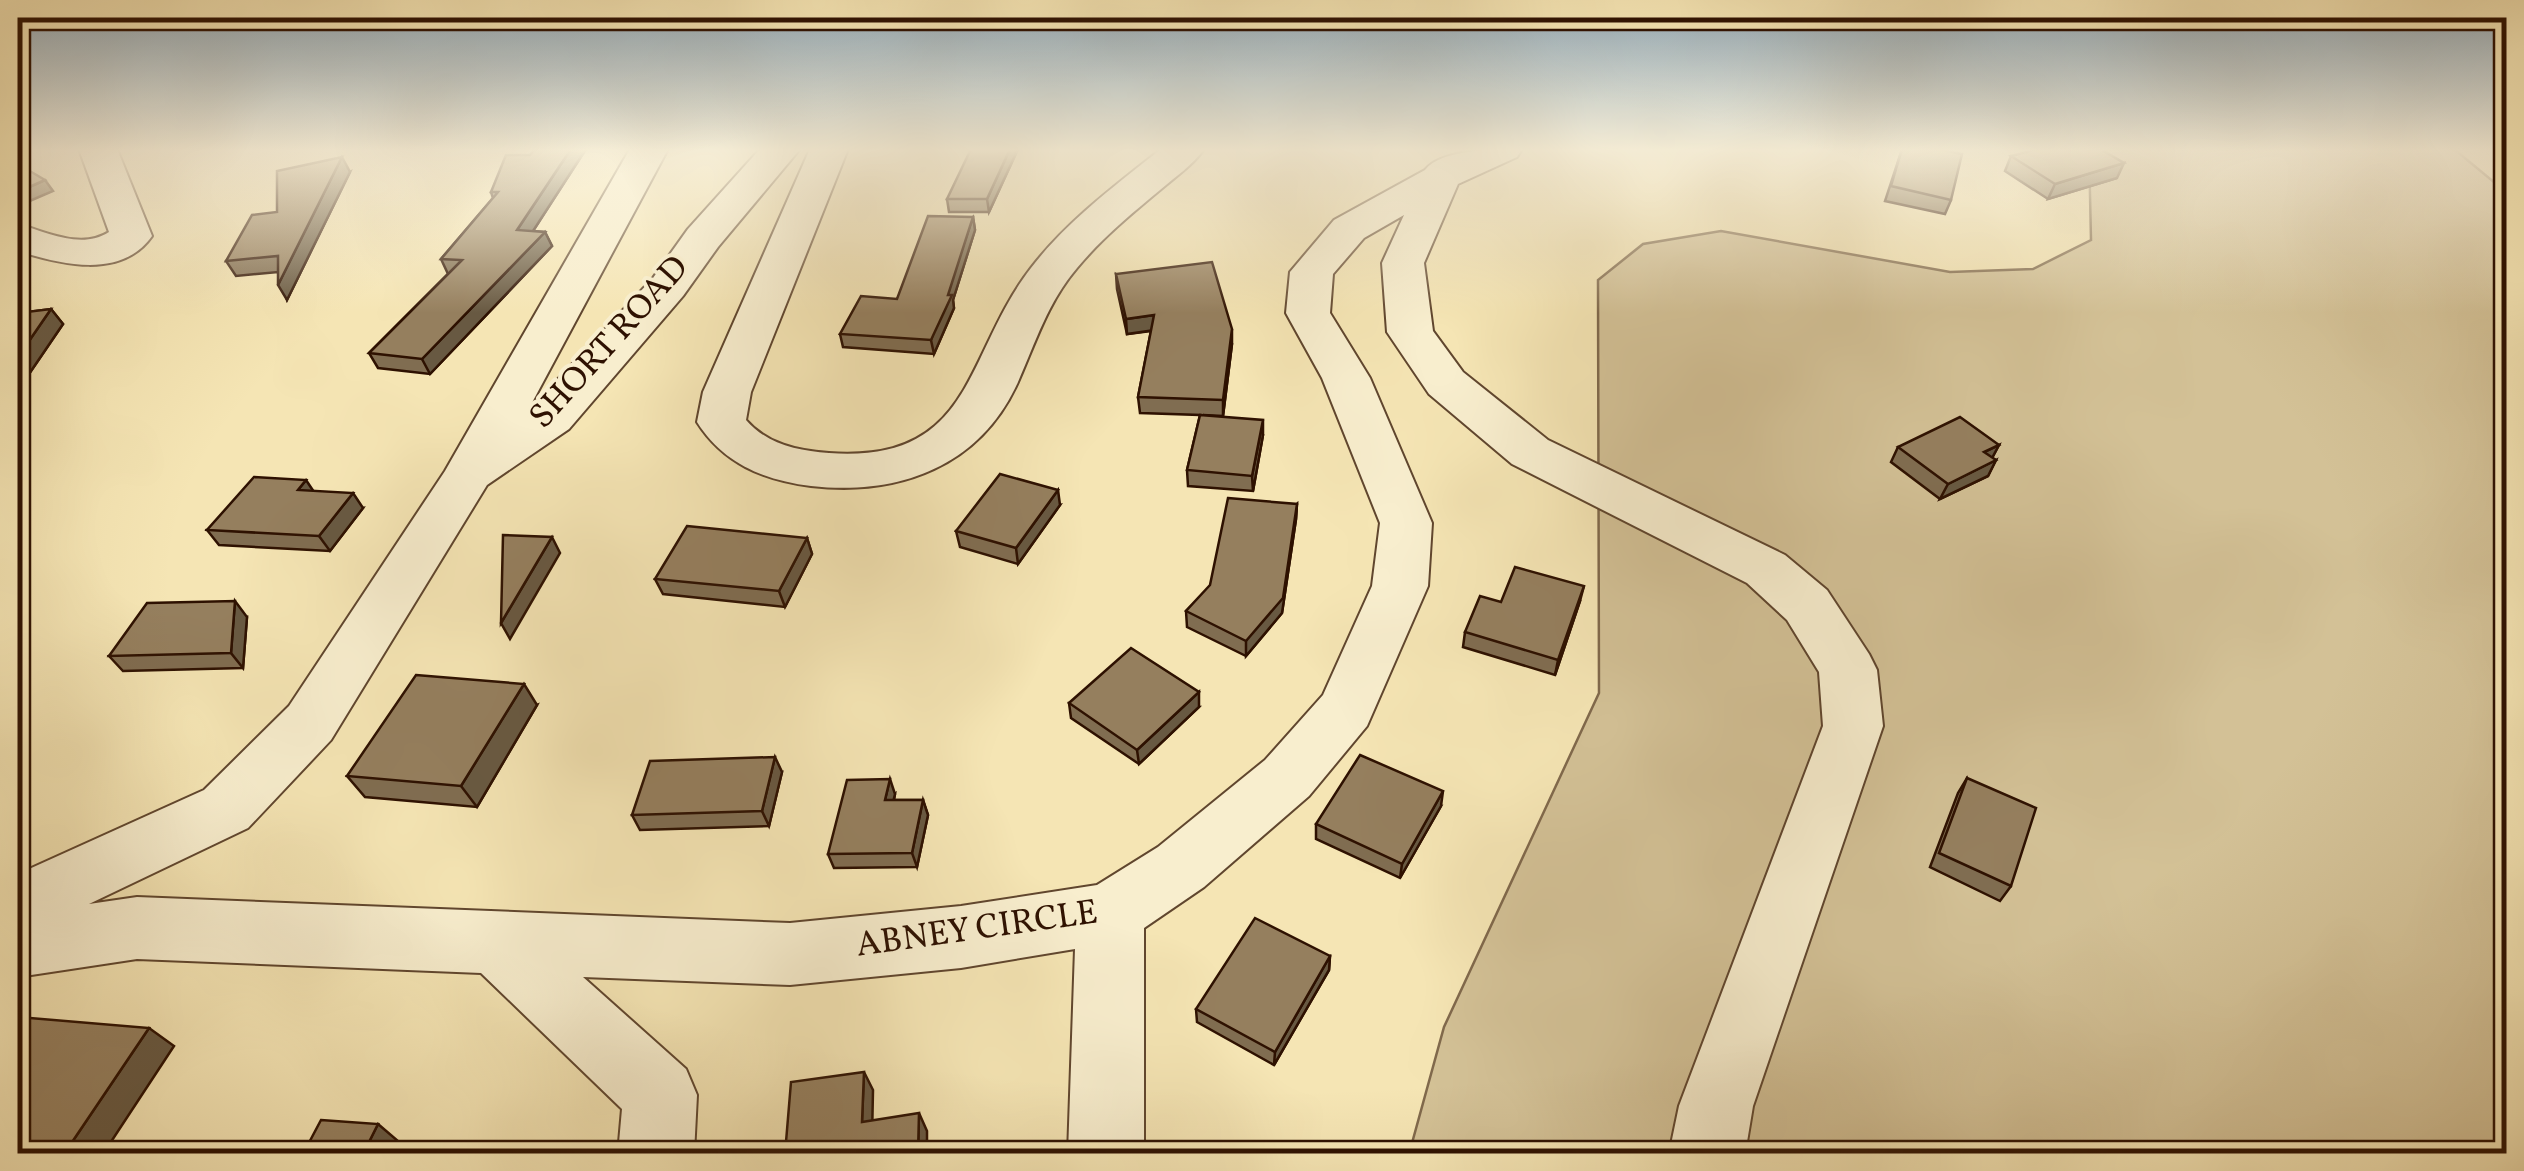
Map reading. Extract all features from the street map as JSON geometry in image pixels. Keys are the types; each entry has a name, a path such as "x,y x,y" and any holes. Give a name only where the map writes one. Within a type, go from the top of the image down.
{"street":[{"path":"18,237 90,255 117,250 131,236 119,204"},
{"path":"18,906 226,809 310,723 466,478 619,204"},
{"name":"SHORT ROAD","path":"466,478 552,418 668,287 733,204"},
{"path":"807,204 727,392 721,422 731,439 746,449 819,470 873,470 914,461 968,423 1033,296 1098,221 1119,204"},
{"name":"ABNEY CIRCLE","path":"18,946 137,928 790,954 961,937 1110,913 1180,867 1287,778 1346,709 1400,586 1406,523 1346,378 1308,313 1312,272 1349,229 1385,204"},
{"path":"1426,204 1403,264 1410,332 1446,384 1530,452 1766,570 1807,605 1848,670 1853,726 1716,1106 1707,1154"},
{"path":"1106,1154 1110,913"},
{"path":"498,944 660,1095 656,1154"}],"shaded area":[{"path":"2090,204 2506,204 2506,1153 1409,1154 1444,1027 1599,693 1598,280 1643,244 1721,231 1950,272 2033,269 2091,240"}],"building":[{"path":"277,204 319,204 278,285 278,256 226,261 252,215 277,212"},
{"path":"488,204 535,204 517,230 545,232 422,359 369,353 462,260 441,259"},
{"path":"928,216 973,217 948,295 952,295 931,340 840,334 861,296 897,299"},
{"path":"1212,262 1232,329 1223,400 1138,397 1154,315 1126,319 1116,274"},
{"path":"51,309 18,357 18,313"},
{"path":"1200,415 1263,420 1252,476 1187,470"},
{"path":"1960,417 1999,445 1984,452 1996,460 1948,484 1898,447"},
{"path":"1000,474 1058,490 1016,548 956,531"},
{"path":"254,477 306,480 298,490 353,493 319,536 207,530"},
{"path":"1228,498 1297,504 1283,598 1246,641 1186,611 1210,585"},
{"path":"687,526 807,538 779,591 655,579"},
{"path":"503,535 552,537 501,623"},
{"path":"1515,567 1584,586 1558,660 1465,632 1480,596 1501,602"},
{"path":"235,601 231,653 109,656 147,603"},
{"path":"1131,648 1199,692 1137,750 1069,703"},
{"path":"416,675 524,684 461,786 347,776"},
{"path":"1360,755 1443,791 1402,864 1316,824"},
{"path":"775,757 762,811 632,815 650,761"},
{"path":"1967,778 2036,808 2011,886 1939,853"},
{"path":"890,779 885,800 923,800 912,853 828,854 847,780"},
{"path":"1255,918 1330,956 1275,1052 1196,1009"},
{"path":"18,1017 149,1028 64,1154 18,1154"},
{"path":"864,1072 862,1122 919,1113 918,1154 785,1154 791,1082"},
{"path":"321,1120 378,1124 363,1154 303,1154"}]}
